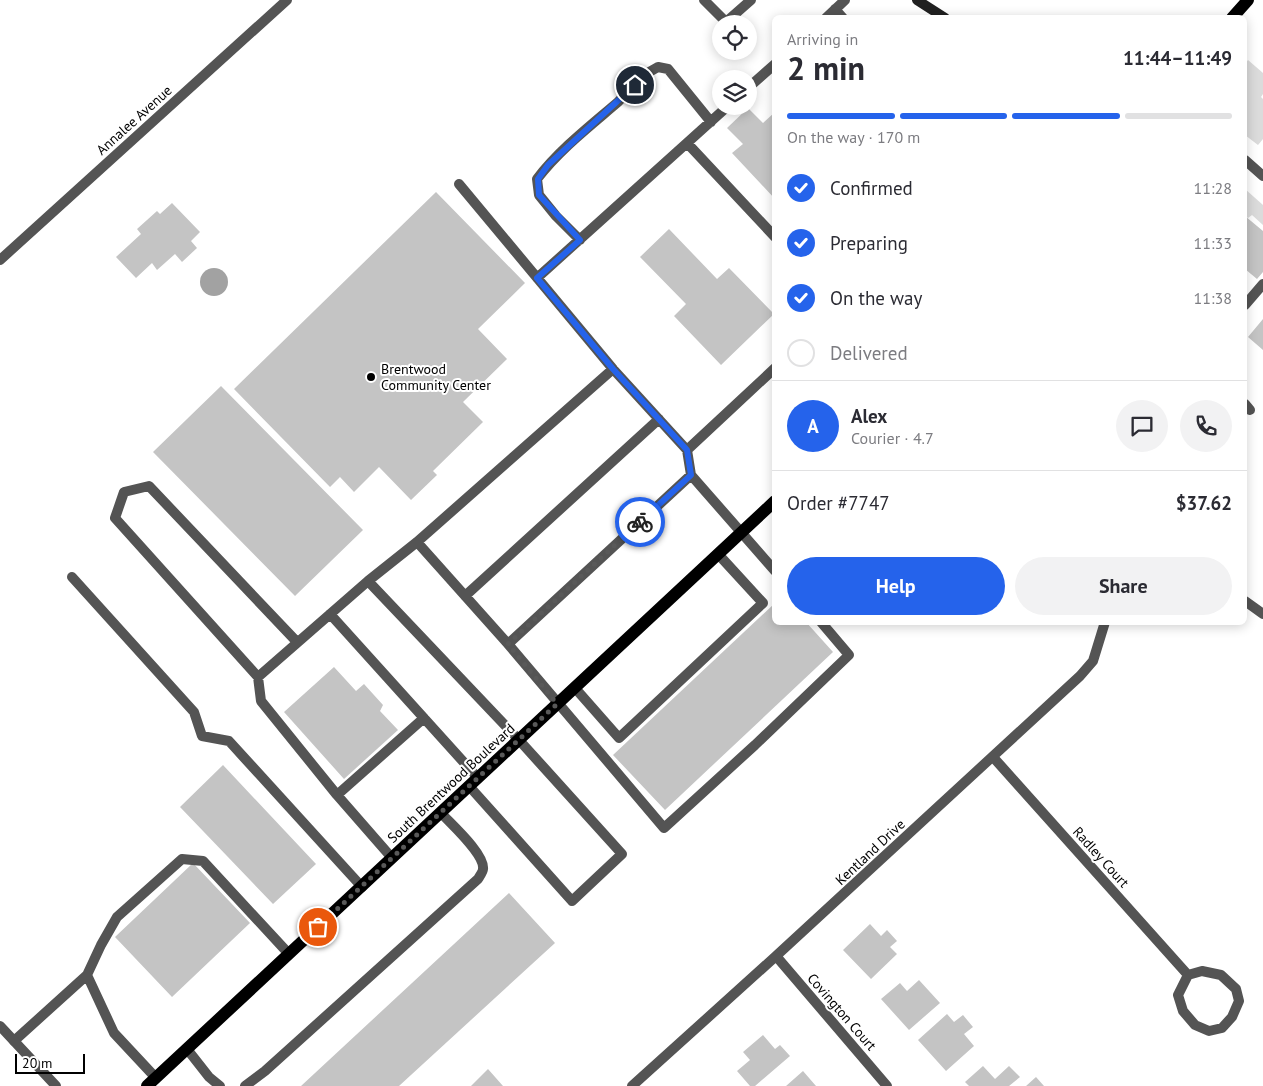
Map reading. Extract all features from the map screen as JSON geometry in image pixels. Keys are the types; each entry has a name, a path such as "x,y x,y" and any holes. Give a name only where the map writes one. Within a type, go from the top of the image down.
{"main road":[{"path":"1235,15 1248,0"},
{"name":"South Brentwood Boulevard","path":"151,1082 772,505"}],"street":[{"name":"Annalee Avenue","path":"0,260 287,0"},
{"path":"704,0 726,22 751,0"},
{"path":"829,15 845,0"},
{"path":"917,0 940,15"},
{"path":"836,9 841,15"},
{"path":"580,240 539,195 538,179 548,165 623,97 646,73 658,67 668,70 711,122"},
{"path":"757,80 772,67"},
{"path":"537,278 718,115"},
{"path":"687,143 772,234"},
{"path":"1247,162 1263,176"},
{"path":"459,184 613,369 687,450 691,475 772,568"},
{"path":"1247,303 1263,284"},
{"path":"258,677 368,581 417,542 613,369"},
{"path":"687,450 772,371"},
{"path":"465,596 659,419"},
{"path":"508,644 691,475"},
{"path":"297,642 149,486 124,492 115,518 258,677 261,701 336,795 392,858"},
{"path":"417,542 508,644 664,828 755,745 849,655 824,625"},
{"path":"575,688 619,738 762,603 718,554"},
{"path":"72,577 194,712 202,736 229,741 362,886"},
{"path":"330,614 424,718 572,901 622,854 519,740 368,581"},
{"path":"1247,602 1263,614"},
{"name":"Kentland Drive","path":"632,1086 1080,676 1093,661 1104,625"},
{"path":"336,795 424,718"},
{"name":"Radley Court","path":"994,756 1188,975"},
{"path":"245,1086 265,1071 478,880 483,869 482,860 473,847 440,813"},
{"path":"14,1042 86,975 117,917 182,859 203,861 289,954"},
{"name":"Covington Court","path":"776,956 887,1086"},
{"path":"1202,971 1221,975 1236,989 1239,1001 1232,1017 1222,1028 1210,1031 1195,1025 1183,1011 1178,996 1188,975 1202,971"},
{"path":"86,975 114,1033 151,1082"},
{"path":"0,1026 56,1086"},
{"path":"187,1049 209,1077 220,1086"}],"shaded area":[{"path":"1248,60 1263,73 1263,94 1261,97 1263,99 1263,139 1258,145 1247,137"},
{"path":"1247,191 1263,205 1263,225 1252,215 1248,218"},
{"path":"214,268 224,272 228,282 224,292 214,296 204,292 200,282 204,272"}],"building":[{"path":"741,115 755,115 763,123 772,115 772,196 732,153 743,144 727,128"},
{"path":"436,192 525,283 478,329 507,359 463,402 483,422 433,471 437,475 411,500 379,467 354,492 340,477 330,487 234,389"},
{"path":"172,203 200,232 191,241 197,248 182,262 175,254 157,270 152,263 136,278 116,257 141,234 137,229 157,211 160,214"},
{"path":"1247,218 1263,231 1263,272 1257,279 1247,271"},
{"path":"669,229 717,279 729,268 772,312 772,316 721,365 674,316 686,304 640,257"},
{"path":"1263,319 1263,350 1248,337"},
{"path":"221,386 363,530 295,596 153,452"},
{"path":"772,606 772,625 809,625 833,652 665,810 613,755"},
{"path":"334,667 356,691 364,684 383,705 380,711 398,730 344,779 284,712"},
{"path":"223,765 316,864 273,904 180,807"},
{"path":"193,863 250,923 172,997 115,937"},
{"path":"509,893 555,943 399,1086 301,1086"},
{"path":"870,924 881,936 887,930 897,941 890,947 897,954 871,979 843,950"},
{"path":"919,980 940,1003 909,1030 881,999 900,983 907,991"},
{"path":"947,1014 954,1022 963,1015 973,1027 964,1034 974,1046 946,1071 918,1040"},
{"path":"763,1035 775,1049 780,1045 790,1056 755,1086 750,1086 737,1071 750,1060 743,1052"},
{"path":"983,1066 995,1079 1009,1066 1020,1077 1009,1086 969,1086 965,1082"},
{"path":"488,1069 503,1086 471,1086"},
{"path":"803,1071 816,1086 786,1086"},
{"path":"1036,1077 1044,1086 1026,1086"}],"way so far":[{"path":"318,927 557,704 508,644 640,522"}],"place":[{"name":"Brentwood Community Center","path":"371,377"}],"route":[{"path":"635,85 548,165 538,179 539,195 556,216 580,240 537,278 613,369 687,450 691,475 640,522"}]}
